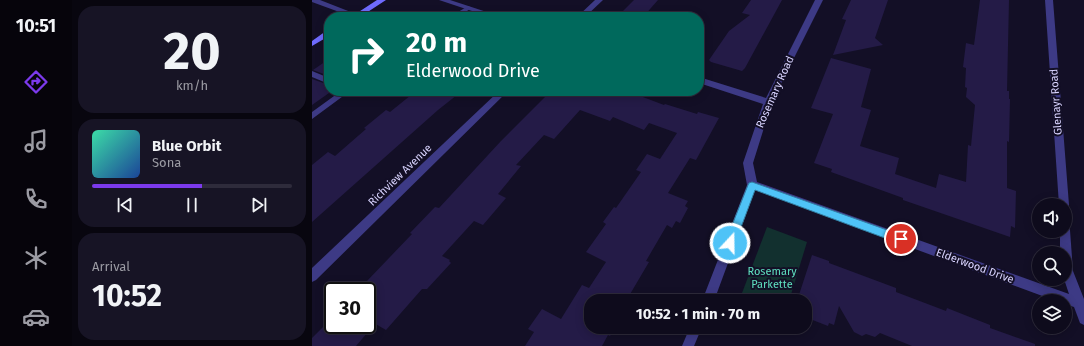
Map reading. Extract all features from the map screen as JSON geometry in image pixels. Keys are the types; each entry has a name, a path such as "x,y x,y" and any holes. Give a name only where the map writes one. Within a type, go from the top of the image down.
{"main road":[{"path":"364,12 382,0"},
{"path":"312,44 324,37"}],"street":[{"path":"313,0 343,12"},
{"path":"444,0 481,12"},
{"path":"586,12 599,0"},
{"name":"Rosemary Road","path":"752,185 748,163 768,102 819,0"},
{"name":"Glenayr Road","path":"1048,0 1063,198"},
{"path":"704,82 768,102"},
{"name":"Richview Avenue","path":"312,276 499,96"},
{"path":"711,294 752,185"},
{"name":"Elderwood Drive","path":"752,185 1082,304"},
{"path":"1065,238 1067,270 1082,304 1084,319"},
{"path":"688,346 693,334"}],"lane":[{"path":"461,12 468,8"},
{"path":"312,74 324,79"},
{"path":"312,116 339,96"}],"green space":[{"name":"Rosemary Parkette","path":"767,227 807,242 791,294 742,294"}],"building":[{"path":"634,0 658,0 647,12 622,12"},
{"path":"751,0 782,0 745,68 742,71 711,62 709,60 729,31 750,15 742,13"},
{"path":"851,0 888,0 875,38 883,45 833,55 846,20 842,19"},
{"path":"980,0 1009,0 1007,91 1009,91 1010,99 1009,142 1007,141 1007,188 1016,191 1015,228 1011,226 1010,237 903,200 903,198 831,172 832,169 814,163 833,114 811,108 831,58 871,69 861,107 871,110 860,146 899,158 895,174 936,188 939,174 966,182 968,145 971,146 975,105 966,97 966,68 963,67 966,43 974,45"},
{"path":"324,62 324,74 313,70"},
{"path":"312,79 324,83 325,96 312,105"},
{"path":"410,96 456,96 312,222 312,165 328,152 335,156 366,129 364,128 386,110 390,112"},
{"path":"546,96 640,96 664,105 665,104 697,114 698,112 719,118 696,160 690,158 668,193 688,201 685,206 688,208 680,223 676,221 672,228 667,225 646,261 649,262 630,294 584,294 584,334 611,334 610,336 608,335 602,346 525,346 534,332 528,329 542,309 561,319 582,285 589,288 606,262 586,252 606,224 603,222 614,207 616,208 641,172 636,170 647,154 660,159 677,133 649,123 644,130 613,117 610,121 580,110 554,139 544,135 516,165 521,166 498,194 506,198 483,225 474,221 442,256 450,260 449,261 451,263 427,289 422,289 386,330 376,324 376,282 367,281 412,234 410,233 435,207 439,208 501,141"},
{"path":"812,255 829,261 829,263 896,288 896,292 946,311 947,308 990,325 990,328 1035,344 1035,346 912,346 880,333 875,337 866,334 862,336 854,332 839,306 834,325 829,323 828,326 812,320 812,294 799,294"},
{"path":"324,326 324,334 366,334 356,346 312,346 312,338"}],"route":[{"path":"730,243 752,185 901,239"}]}
